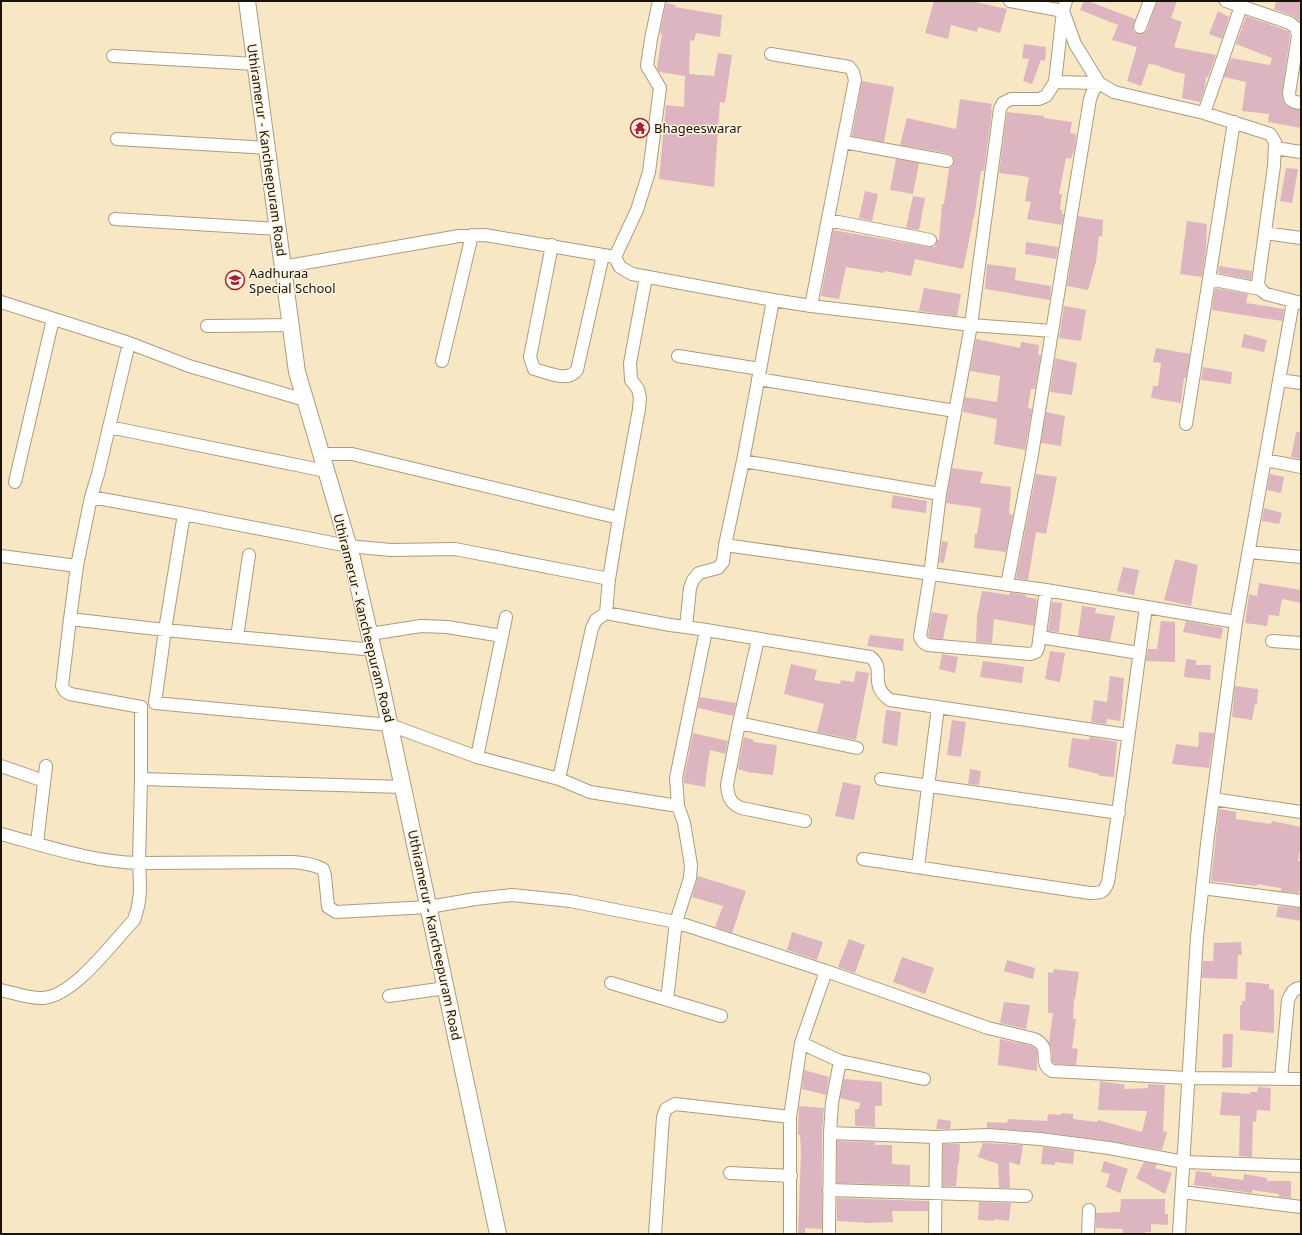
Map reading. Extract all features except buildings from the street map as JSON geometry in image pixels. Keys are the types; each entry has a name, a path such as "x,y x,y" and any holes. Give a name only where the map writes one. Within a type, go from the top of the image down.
{"main road":[{"name":"Uthiramerur - Kancheepuram Road","path":"247,1 297,372 348,546 374,650 498,1234"}],"street":[{"path":"552,245 530,357 534,368 563,376 569,376 577,370 609,256 637,210 649,172 660,88 647,66 659,1"},
{"path":"1010,1 1065,6"},
{"path":"1140,27 1150,1"},
{"path":"1226,1 1290,23 1296,28 1298,36 1289,93 1290,99 1301,103"},
{"path":"1046,590 1040,637 1036,652 1030,654 928,644 922,642 920,637 930,575 940,494 971,325 1000,108 1003,103 1011,99 1040,100 1046,96 1055,82 1065,6"},
{"path":"1065,6 1075,44 1099,83 1114,92 1204,113 1270,134 1275,142 1275,148 1258,283 1260,289"},
{"path":"1204,113 1241,6"},
{"path":"771,54 849,67 853,72 855,80 811,306"},
{"path":"113,56 256,64"},
{"path":"1055,82 1099,83"},
{"path":"1007,585 1031,460 1090,99 1093,91 1099,83"},
{"path":"1186,424 1234,122"},
{"path":"117,139 267,148"},
{"path":"844,142 947,161"},
{"path":"1275,148 1301,152"},
{"path":"116,219 278,229"},
{"path":"828,220 930,240"},
{"path":"1265,233 1301,238"},
{"path":"442,361 472,235"},
{"path":"282,267 459,236 485,235 552,245 609,256 620,267 632,274 772,300 971,325 1052,331"},
{"path":"606,613 609,579 619,518 640,409 638,389 631,380 630,363 646,277"},
{"path":"1179,1234 1197,937 1213,799 1236,622 1280,380 1297,302 1266,294 1260,289 1209,279"},
{"path":"686,627 690,588 693,580 699,573 718,568 723,562 772,300"},
{"path":"1,302 129,343 188,366 305,400"},
{"path":"15,482 53,319"},
{"path":"207,326 290,325"},
{"path":"129,343 98,474 91,497 77,566 62,686 65,691 70,694 141,707 155,703 390,725 477,756 559,779 590,792 678,806"},
{"path":"678,356 759,374 955,411"},
{"path":"1280,380 1301,384"},
{"path":"109,427 326,471"},
{"path":"320,454 352,454 619,518"},
{"path":"1265,460 1301,466"},
{"path":"743,461 940,494"},
{"path":"91,497 348,546 391,550 456,549 609,579"},
{"path":"155,703 184,514"},
{"path":"725,545 930,575 1046,590 1236,622"},
{"path":"1249,552 1301,557"},
{"path":"237,637 249,555"},
{"path":"1,556 77,566"},
{"path":"863,859 1090,892 1100,892 1106,888 1119,813 1128,735 1146,607"},
{"path":"559,779 592,628 596,620 606,613 670,625 870,657 875,660 877,666 877,685 884,696 890,700 1128,735"},
{"path":"477,756 506,617"},
{"path":"70,619 165,630 374,650"},
{"path":"370,634 421,626 447,628 502,636"},
{"path":"667,1000 676,922 690,878 691,865 684,823 678,806 676,778 706,630"},
{"path":"1040,637 1139,653"},
{"path":"758,639 739,723 727,785 728,794 730,801 734,805 741,808 805,821"},
{"path":"1272,640 1301,643"},
{"path":"1,990 25,996 44,998 63,992 83,976 134,920 140,898 141,707"},
{"path":"918,867 938,707"},
{"path":"739,723 857,748"},
{"path":"1,766 44,781"},
{"path":"37,843 46,766"},
{"path":"141,779 403,783"},
{"path":"881,779 1119,813"},
{"path":"1213,799 1301,812"},
{"path":"1,834 99,859 120,862 306,863 323,869 328,907 336,912 429,907 475,899 512,895 570,901 676,922 826,970 988,1028 1034,1039 1040,1042 1045,1049 1044,1063 1047,1068 1052,1071 1188,1078 1301,1079"},
{"path":"1202,888 1301,901"},
{"path":"790,1234 790,1117 801,1043 826,970"},
{"path":"611,983 721,1016"},
{"path":"389,996 446,988"},
{"path":"1280,1079 1288,1000 1291,992 1301,988"},
{"path":"801,1043 840,1061 924,1079"},
{"path":"829,1234 830,1133 832,1103 840,1061"},
{"path":"655,1234 664,1117 666,1109 675,1104 790,1117"},
{"path":"830,1133 936,1136 988,1135 1109,1148 1184,1162 1301,1166"},
{"path":"935,1234 936,1136"},
{"path":"730,1173 791,1176"},
{"path":"829,1190 1026,1196"},
{"path":"1182,1192 1301,1207"},
{"path":"1088,1234 1089,1210"}],"place":[{"name":"Bhageeswarar","path":"640,128"},
{"name":"Aadhuraa Special School","path":"235,280"}]}
